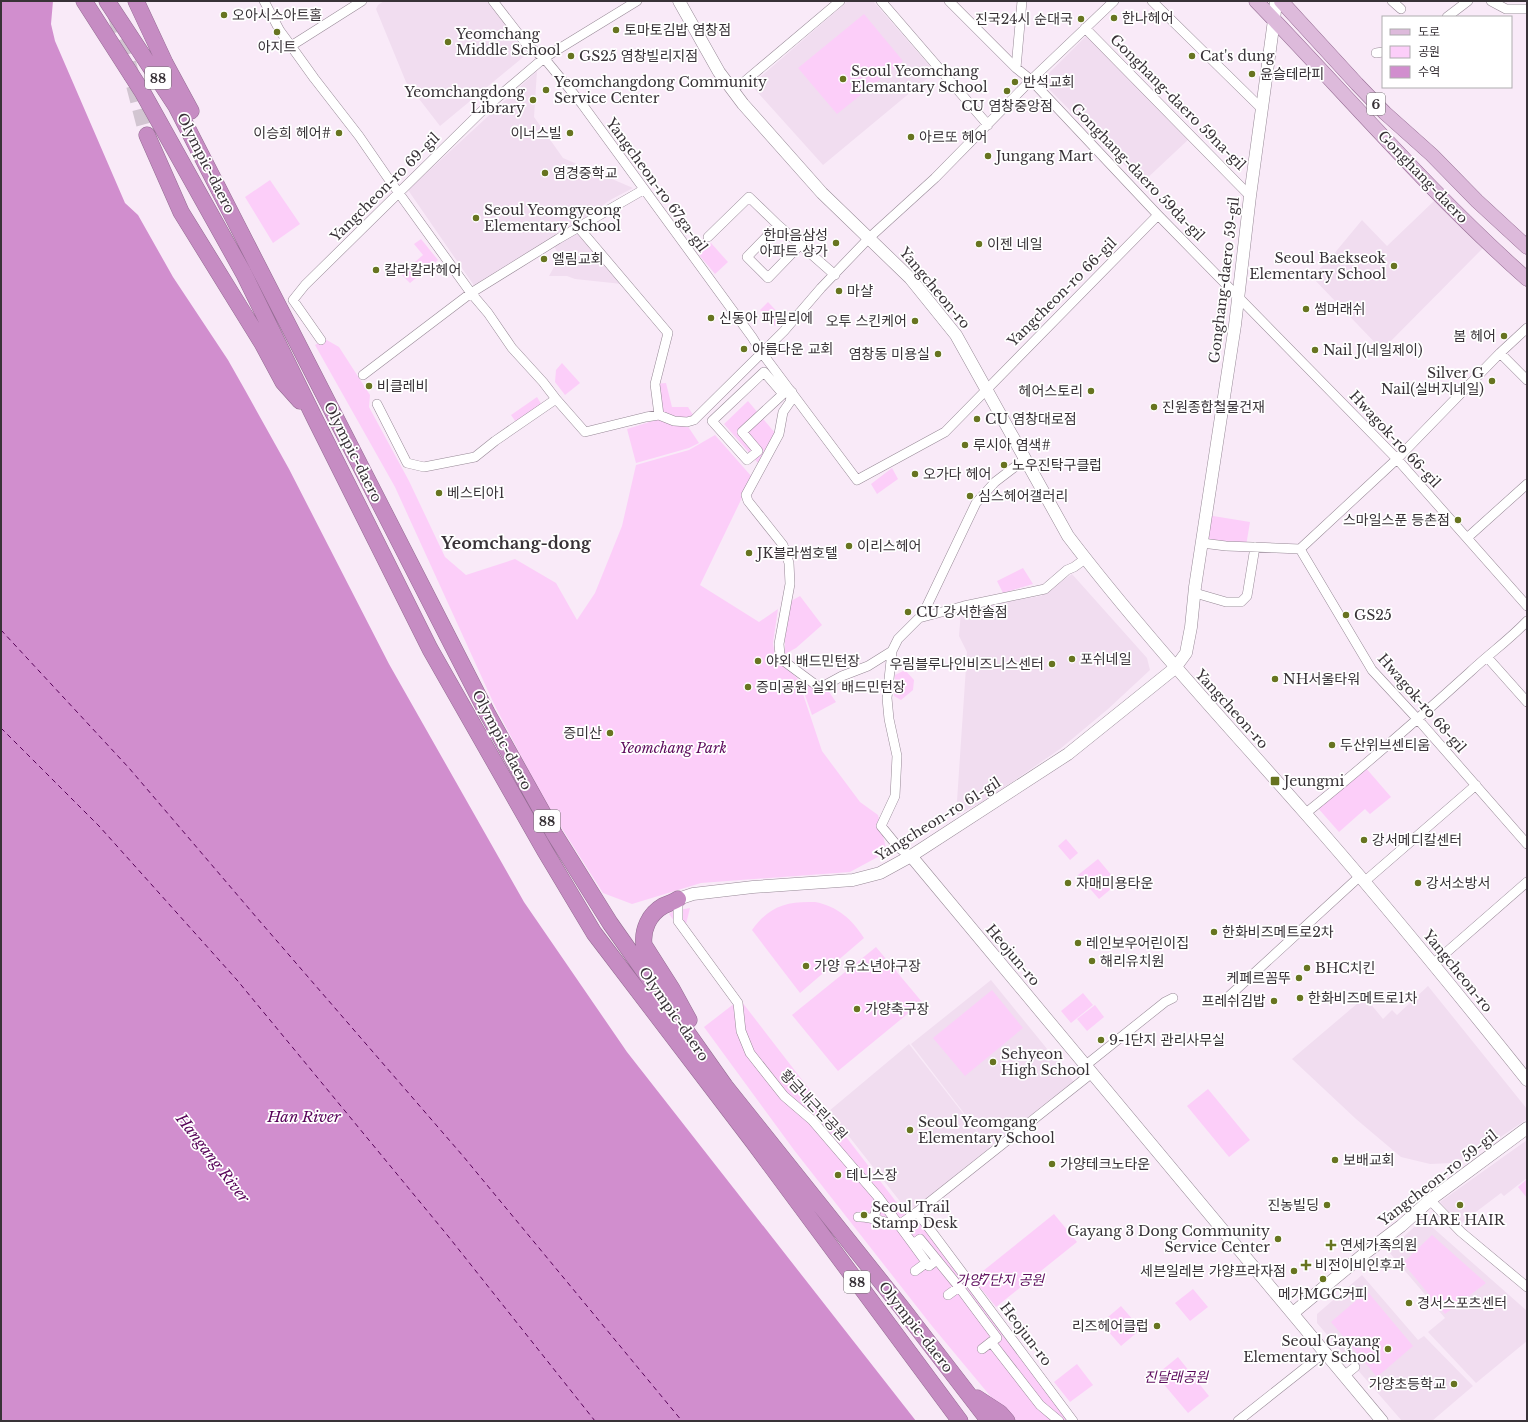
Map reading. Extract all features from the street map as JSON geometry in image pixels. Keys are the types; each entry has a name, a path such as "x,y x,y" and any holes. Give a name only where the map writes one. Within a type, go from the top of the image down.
{"highway":[{"name":"Olympic-daero","path":"106,1 176,106 484,706 551,828 610,923 725,1086 989,1421"},
{"path":"136,1 165,63 197,122 204,158"},
{"name":"Olympic-daero","path":"88,5 143,93 244,274 430,648 545,851 594,933 754,1143 960,1421"},
{"path":"147,134 181,212 262,343 283,382 315,419"},
{"path":"678,899 663,906 649,920 645,928 643,939 644,945 672,989 725,1086"},
{"path":"966,1391 1000,1413 1007,1421"}],"main road":[{"name":"Yangcheon-ro","path":"679,1 719,72 743,104 822,192 910,278 956,335 1068,536 1085,559 1175,668 1306,814 1362,879 1527,1080"},
{"name":"Gonghang-daero","path":"1256,1 1437,194 1527,279"},
{"name":"Gonghang-daero 59-gil","path":"1175,668 1186,653 1191,626 1235,325 1250,196 1276,1"},
{"name":"Gonghang-daero","path":"1280,1 1356,84 1385,113 1432,155 1477,201 1527,247"},
{"name":"Yangcheon-ro 61-gil","path":"678,899 693,894 753,887 854,880 880,873 911,856 1068,754 1175,668"},
{"name":"Heojun-ro","path":"911,856 1382,1421"},
{"name":"Yangcheon-ro 59-gil","path":"1292,1313 1364,1254 1401,1226 1413,1221 1430,1200 1527,1128"}],"street":[{"path":"264,1 280,31 359,136 471,293 488,313 512,348 585,432 659,415 674,421 686,422 694,420 784,331 870,238 935,178 1031,80 1114,1"},
{"path":"291,46 362,1"},
{"name":"Yangcheon-ro 67ga-gil","path":"493,1 527,45 544,58 582,104 643,190 752,337 788,392"},
{"name":"Yangcheon-ro 69-gil","path":"321,340 293,300 305,285 484,109 544,58 637,1"},
{"path":"731,89 744,82 838,1"},
{"path":"881,1 988,125"},
{"name":"Gonghang-daero 59da-gil","path":"949,1 1016,68 1031,80 1158,215 1238,296"},
{"path":"1016,68 1022,1"},
{"path":"1152,1 1262,109"},
{"path":"1392,1 1401,9"},
{"path":"1448,16 1468,1"},
{"path":"1492,1 1506,8 1527,9"},
{"name":"Gonghang-daero 59na-gil","path":"1085,28 1250,196"},
{"path":"363,375 471,293 558,238 579,228 643,190"},
{"path":"708,237 749,197 800,245 835,275"},
{"name":"Yangcheon-ro 66-gil","path":"788,392 857,480 945,432 1158,215"},
{"path":"778,225 747,257 768,278 800,245"},
{"path":"579,228 668,333 655,384 659,415"},
{"name":"Hwagok-ro 66-gil","path":"1238,296 1397,459 1527,606"},
{"path":"1202,543 1300,549 1397,459 1500,353 1527,328"},
{"path":"1500,353 1527,380"},
{"path":"788,392 742,432 758,451 747,460 712,421 764,372 788,392 790,402 783,412 779,434 746,495 748,501 783,545 789,563 790,584 779,644 780,655 786,662 820,688 842,676 868,666 892,651"},
{"path":"377,404 407,463 424,467 475,457 495,441 556,399"},
{"path":"767,417 769,414 768,408"},
{"path":"911,856 899,848 881,826 895,796 897,756 889,719 887,698 892,651 898,639 922,614 976,503 995,482 1025,459"},
{"path":"1467,538 1526,487"},
{"path":"1195,593 1226,602 1241,602 1246,596 1255,547"},
{"name":"Hwagok-ro 68-gil","path":"1300,549 1372,670 1418,719 1527,844"},
{"path":"919,618 964,606 1045,589 1067,570 1085,559"},
{"path":"1306,814 1512,637 1527,621"},
{"path":"1487,657 1527,703 1525,706 1527,709"},
{"path":"1227,998 1268,959 1476,785"},
{"path":"1433,964 1527,882"},
{"name":"황금내근린공원","path":"678,899 678,921 738,1004 741,1032 750,1053 784,1096 812,1120 880,1198 899,1225 937,1260 953,1293 997,1338 991,1342"},
{"path":"858,1217 866,1216 899,1225 918,1212 1089,1069 1165,1002 1173,998"},
{"path":"874,1219 880,1198"},
{"path":"1430,1200 1461,1232 1527,1288"},
{"name":"Heojun-ro","path":"918,1212 1073,1421"},
{"path":"916,1241 930,1230"},
{"name":"황금내근린공원","path":"916,1241 926,1263"},
{"path":"915,1271 926,1263 929,1266 937,1260"},
{"path":"982,1349 991,1342 1040,1405 1059,1421"},
{"path":"1238,1421 1325,1352"},
{"path":"1010,1366 1024,1356"},
{"path":"1344,1376 1355,1367"}],"shaded area":[{"path":"384,1 487,1 527,54 440,126 406,82 376,9 378,5"},
{"name":"Seoul Yeomchang Elemantary School","path":"848,1 873,1 935,72 823,165 751,85"},
{"path":"1088,34 1190,138 1142,183 1041,81"},
{"path":"537,71 534,117 563,158 633,188 612,199 544,245 475,287 408,190"},
{"name":"Seoul Baekseok Elementary School","path":"1435,200 1483,248 1382,350 1312,277 1333,255 1362,220 1387,246"},
{"path":"572,233 581,233 622,284 575,279 567,276 549,276 560,256 553,245"},
{"path":"1072,574 1147,658 1150,670 1108,709 1060,749 986,800 956,816 967,652 959,636 961,611 967,608 1041,596"},
{"path":"991,980 1074,1082 990,1147 911,1044"},
{"path":"1428,986 1527,1109 1527,1119 1471,1157 1453,1163 1430,1164 1401,1157 1356,1119 1292,1059 1365,997 1383,1019 1392,1010 1397,1015"},
{"name":"Seoul Yeomgang Elementary School","path":"909,1044 990,1148 918,1206 906,1209 829,1111"},
{"path":"1527,1140 1527,1178 1504,1196 1501,1193 1460,1224 1440,1202"},
{"path":"1423,1219 1527,1311 1527,1341 1476,1383 1428,1332 1445,1318 1388,1251"},
{"name":"Seoul Gayang Elementary School","path":"1362,1275 1418,1340 1424,1336 1473,1386 1432,1421 1402,1421 1317,1323 1317,1314"}],"green space":[{"path":"864,14 903,61 837,114 798,68"},
{"path":"270,180 300,224 273,243 245,197"},
{"path":"421,239 438,260 410,283 401,274 423,255 414,244"},
{"path":"711,243 728,262 715,274 699,255"},
{"path":"768,302 783,318 775,326 760,310"},
{"name":"Yeomchang Park","path":"325,339 339,347 370,395 369,407 409,481 445,557 466,575 515,559 556,583 577,620 595,593 622,526 636,465 689,450 715,435 752,477 700,585 759,622 778,609 773,643 775,657 798,679 822,751 860,802 878,815 887,852 850,872 701,883 632,904 603,893 545,802 494,704 395,487 315,345"},
{"path":"562,363 580,383 565,395 555,382 556,370"},
{"path":"666,383 672,407 688,407 695,418 674,419 662,413 655,384"},
{"path":"537,397 543,407 518,425 511,415"},
{"path":"748,401 775,433 758,463 724,424"},
{"path":"659,419 687,425 699,443 689,448 636,463 627,429"},
{"path":"892,468 898,479 877,494 871,484"},
{"path":"1207,515 1250,522 1246,546 1203,543"},
{"path":"1023,568 1033,584 1003,593 997,581"},
{"path":"800,596 822,625 796,648 785,654 785,638 791,601"},
{"path":"905,670 914,680 913,690 901,700 894,696 895,675"},
{"path":"802,679 820,693 827,689 836,702 812,715 800,681"},
{"path":"1365,767 1391,797 1370,814 1365,809 1339,832 1317,807"},
{"path":"1066,839 1078,853 1070,860 1058,846"},
{"path":"1098,859 1118,883 1099,899 1078,875"},
{"name":"가양 유소년야구장","path":"815,902 837,910 843,914 849,919 864,938 800,993 752,930 765,915 772,910 787,904"},
{"path":"690,908 686,924 742,1002 904,1212 913,1211 1070,1421 1011,1421 932,1326 794,1150 704,1027 735,1003 669,914 673,911"},
{"name":"가양축구장","path":"876,947 922,1002 838,1071 792,1015"},
{"path":"992,990 1023,1028 965,1076 933,1038"},
{"path":"1083,993 1093,1005 1071,1023 1061,1011"},
{"path":"1095,1005 1104,1017 1087,1031 1077,1019"},
{"path":"1208,1089 1250,1140 1229,1157 1187,1106"},
{"path":"1527,1179 1527,1198 1518,1187"},
{"name":"가양7단지 공원","path":"1054,1214 1077,1242 996,1307 973,1279"},
{"path":"1432,1235 1486,1283 1445,1314 1403,1263"},
{"path":"1193,1289 1208,1307 1190,1321 1175,1303"},
{"path":"1367,1291 1413,1346 1377,1377 1331,1322"},
{"path":"1121,1306 1141,1329 1121,1346 1101,1323"},
{"name":"진달래공원","path":"1178,1357 1209,1396 1188,1413 1156,1375"},
{"path":"1077,1364 1093,1385 1070,1402 1054,1382"}],"water":[{"name":"Han River","path":"1,1 53,1 51,24 55,41 125,203 138,215 173,277 228,360 289,469 389,664 524,902 627,1052 916,1421 1,1421"}],"ferry route":[{"path":"1,630 129,768 463,1156 682,1421"},
{"path":"1,728 99,826 237,980 448,1236 595,1421"}],"tunnel":[{"path":"116,16 147,135"}],"place":[{"name":"오아시스아트홀","path":"224,15"},
{"name":"한나헤어","path":"1114,18"},
{"name":"진국24시 순대국","path":"1081,19"},
{"name":"토마토김밥 염창점","path":"616,30"},
{"name":"아지트","path":"277,32"},
{"name":"Yeomchang Middle School","path":"448,42"},
{"name":"GS25 염창빌리지점","path":"571,56"},
{"name":"Cat's dung","path":"1192,56"},
{"name":"윤슬테라피","path":"1252,74"},
{"name":"Seoul Yeomchang Elemantary School","path":"843,79"},
{"name":"반석교회","path":"1015,82"},
{"name":"Yeomchangdong Community Service Center","path":"546,90"},
{"name":"CU 염창중앙점","path":"1007,91"},
{"name":"Yeomchangdong Library","path":"533,100"},
{"name":"이승희 헤어#","path":"339,133"},
{"name":"이너스빌","path":"570,133"},
{"name":"아르또 헤어","path":"911,137"},
{"name":"Jungang Mart","path":"988,156"},
{"name":"염경중학교","path":"545,173"},
{"name":"Seoul Yeomgyeong Elementary School","path":"476,218"},
{"name":"한마음삼성 아파트 상가","path":"836,243"},
{"name":"이젠 네일","path":"979,244"},
{"name":"엘림교회","path":"544,259"},
{"name":"Seoul Baekseok Elementary School","path":"1394,266"},
{"name":"칼라칼라헤어","path":"376,270"},
{"name":"마샬","path":"839,291"},
{"name":"썸머래쉬","path":"1306,309"},
{"name":"신동아 파밀리에","path":"711,318"},
{"name":"오투 스킨케어","path":"915,321"},
{"name":"봄 헤어","path":"1504,336"},
{"name":"아름다운 교회","path":"744,349"},
{"name":"Nail J(네일제이)","path":"1315,350"},
{"name":"염창동 미용실","path":"938,354"},
{"name":"Silver G Nail(실버지네일)","path":"1492,381"},
{"name":"비클레비","path":"369,386"},
{"name":"헤어스토리","path":"1091,391"},
{"name":"진원종합철물건재","path":"1154,407"},
{"name":"CU 염창대로점","path":"977,419"},
{"name":"루시아 염색#","path":"965,445"},
{"name":"노우진탁구클럽","path":"1004,465"},
{"name":"오가다 헤어","path":"915,474"},
{"name":"베스티아1","path":"439,493"},
{"name":"심스헤어갤러리","path":"970,496"},
{"name":"스마일스푼 등촌점","path":"1458,520"},
{"name":"이리스헤어","path":"849,546"},
{"name":"JK블라썸호텔","path":"749,553"},
{"name":"CU 강서한솔점","path":"908,612"},
{"name":"GS25","path":"1346,615"},
{"name":"포쉬네일","path":"1072,659"},
{"name":"야외 배드민턴장","path":"758,661"},
{"name":"우림블루나인비즈니스센터","path":"1052,664"},
{"name":"NH서울타워","path":"1275,679"},
{"name":"증미공원 실외 배드민턴장","path":"748,687"},
{"name":"증미산","path":"610,733"},
{"name":"두산위브센티움","path":"1332,745"},
{"name":"Jeungmi","path":"1275,781"},
{"name":"강서메디칼센터","path":"1364,840"},
{"name":"자매미용타운","path":"1068,883"},
{"name":"강서소방서","path":"1418,883"},
{"name":"한화비즈메트로2차","path":"1214,932"},
{"name":"레인보우어린이집","path":"1078,943"},
{"name":"해리유치원","path":"1092,961"},
{"name":"가양 유소년야구장","path":"806,966"},
{"name":"BHC치킨","path":"1307,968"},
{"name":"케페르꼼뚜","path":"1299,978"},
{"name":"한화비즈메트로1차","path":"1300,998"},
{"name":"프레쉬김밥","path":"1274,1001"},
{"name":"가양축구장","path":"857,1009"},
{"name":"9-1단지 관리사무실","path":"1101,1040"},
{"name":"Sehyeon High School","path":"993,1062"},
{"name":"Seoul Yeomgang Elementary School","path":"910,1130"},
{"name":"보배교회","path":"1335,1160"},
{"name":"가양테크노타운","path":"1052,1164"},
{"name":"테니스장","path":"838,1175"},
{"name":"진농빌딩","path":"1327,1205"},
{"name":"HARE HAIR","path":"1460,1205"},
{"name":"Seoul Trail Stamp Desk","path":"864,1215"},
{"name":"Gayang 3 Dong Community Service Center","path":"1278,1239"},
{"name":"연세가족의원","path":"1331,1245"},
{"name":"비전이비인후과","path":"1306,1265"},
{"name":"세븐일레븐 가양프라자점","path":"1294,1271"},
{"name":"메가MGC커피","path":"1323,1279"},
{"name":"경서스포츠센터","path":"1409,1303"},
{"name":"리즈헤어클럽","path":"1157,1326"},
{"name":"Seoul Gayang Elementary School","path":"1388,1349"},
{"name":"가양초등학교","path":"1454,1384"}],"district":[{"name":"Yeomchang-dong","path":"516,543"}],"water label":[{"name":"Hangang River","path":"213,1158"}]}
